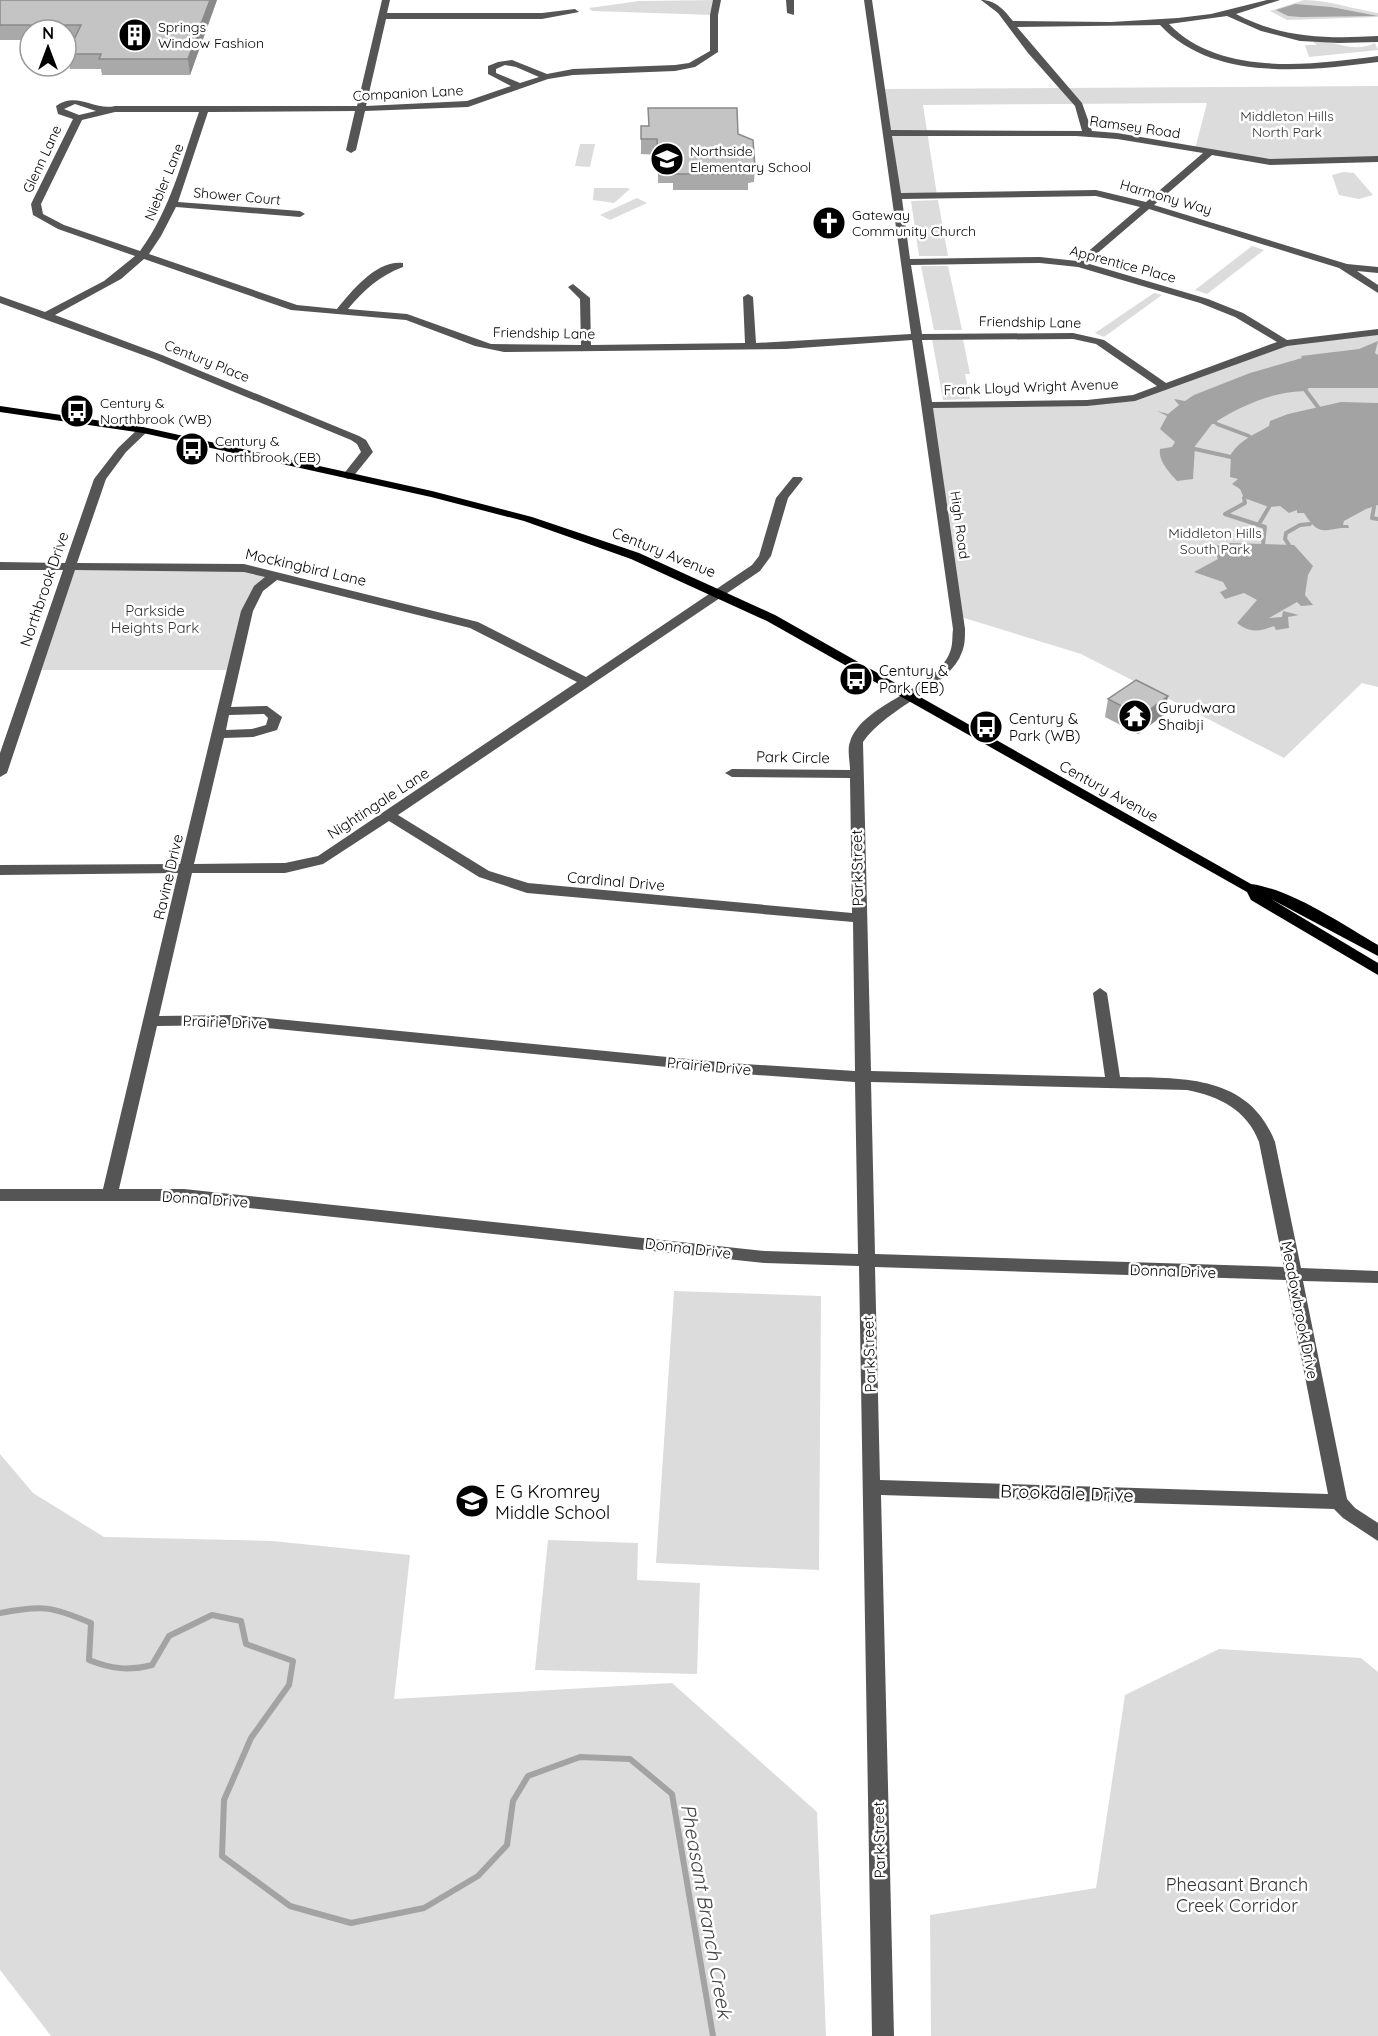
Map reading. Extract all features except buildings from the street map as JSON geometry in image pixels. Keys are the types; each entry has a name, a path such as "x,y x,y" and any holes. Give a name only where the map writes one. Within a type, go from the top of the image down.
{"main road":[{"name":"Century Avenue","path":"0,409 143,430 471,504 566,531 635,556 771,618 1253,891 1262,891 1291,903 1378,951"},
{"name":"Century Avenue","path":"1253,891 1256,897 1306,929 1378,970"}],"street":[{"path":"351,150 386,0"},
{"name":"Companion Lane","path":"78,118 102,110 362,109 468,104 546,77 573,72 675,68 692,64 714,52 714,15 717,0"},
{"path":"790,0 791,14"},
{"name":"High Road","path":"868,0 959,629 957,648 950,662 933,678 906,695"},
{"path":"986,0 1001,11 1079,105 1088,134"},
{"path":"1011,24 1110,25 1162,22 1228,13 1276,0"},
{"path":"382,16 542,16 575,12"},
{"path":"1228,13 1254,27 1280,36 1330,40 1378,39"},
{"path":"1162,22 1186,44 1222,57 1298,65 1378,59"},
{"path":"519,86 492,74 491,68 500,64 512,63 546,77"},
{"name":"Glenn Lane","path":"66,229 38,215 36,209 58,154 78,118 61,112 59,108 68,102 79,102 102,110"},
{"name":"Niebler Lane","path":"46,316 120,274 142,254 166,219 204,109"},
{"name":"Ramsey Road","path":"888,133 1088,134 1269,162 1378,159"},
{"path":"1079,264 1210,152"},
{"name":"Harmony Way","path":"897,196 1096,194 1148,205 1343,266 1378,290"},
{"name":"Shower Court","path":"172,204 300,214"},
{"name":"Friendship Lane","path":"66,229 296,308 407,317 496,349 786,346 917,336 1073,336 1100,342 1164,386"},
{"name":"Apprentice Place","path":"907,262 1041,260 1079,264 1204,301 1239,315 1285,344"},
{"path":"339,313 367,281 380,272 399,266"},
{"path":"1343,266 1378,270"},
{"path":"573,287 585,298 586,348"},
{"path":"748,297 751,346"},
{"name":"Century Place","path":"0,299 158,357 355,438 362,442 367,452 348,476"},
{"name":"Frank Lloyd Wright Avenue","path":"927,405 1087,403 1135,398 1285,344 1378,332"},
{"name":"Northbrook Drive","path":"0,773 100,479 122,450 143,430"},
{"name":"Nightingale Lane","path":"0,870 285,868 323,859 756,568 765,556 782,498 798,479"},
{"name":"Mockingbird Lane","path":"0,566 239,567 474,625 588,683"},
{"name":"Ravine Drive","path":"109,1196 247,611 258,589 275,575"},
{"name":"Park Street","path":"883,2036 855,774 856,742 863,728 906,695"},
{"path":"219,734 253,734 272,727 275,722 275,717 267,710 224,711"},
{"name":"Park Circle","path":"732,772 855,774"},
{"name":"Cardinal Drive","path":"390,816 484,874 527,888 578,895 858,918"},
{"path":"1100,993 1113,1082"},
{"name":"Prairie Drive","path":"150,1021 235,1020 729,1068 862,1076 1199,1086 1226,1095 1249,1110 1258,1120"},
{"name":"Meadowbrook Drive","path":"1258,1120 1267,1142 1339,1502"},
{"name":"Donna Drive","path":"0,1195 183,1196 765,1257 866,1263 1378,1277"},
{"name":"Brookdale Drive","path":"872,1487 1339,1502"},
{"path":"1339,1502 1349,1513 1378,1533"}],"green space":[{"path":"717,0 714,15 592,11 589,8 639,1"},
{"path":"1304,0 1378,13 1378,17 1287,20 1270,11"},
{"path":"1313,42 1353,47 1375,43 1378,50 1309,57 1305,45 1317,45"},
{"name":"Middleton Hills North Park","path":"1378,86 1378,159 1270,162 1195,149 1207,103 923,105 937,195 897,196 882,89"},
{"path":"580,144 595,144 590,167 575,166"},
{"path":"1343,172 1354,173 1373,195 1359,199 1339,195 1332,175"},
{"path":"594,188 630,189 614,203 593,200"},
{"path":"637,198 647,203 610,220 600,215"},
{"path":"938,200 948,256 919,256 911,201"},
{"path":"1252,246 1264,250 1207,294 1195,290"},
{"path":"921,266 948,266 962,330 934,330"},
{"path":"1154,293 1162,295 1104,337 1095,333"},
{"name":"Middleton Hills South Park","path":"1378,332 1378,687 1362,683 1284,758 1081,654 958,616 927,405 1087,403 1135,398 1285,343"},
{"path":"932,339 963,339 970,374 965,374 970,399 943,400"},
{"name":"Parkside Heights Park","path":"195,566 275,575 258,589 233,670 34,670 69,567"},
{"path":"674,1291 821,1296 819,1570 656,1563"},
{"path":"0,1454 33,1493 104,1537 272,1541 410,1555 394,1699 672,1683 817,1812 826,2036 51,2036 0,1970"},
{"path":"548,1540 638,1543 637,1580 700,1583 697,1674 535,1670"},
{"name":"Pheasant Branch Creek Corridor","path":"1219,1649 1361,1658 1378,1672 1378,2036 931,2036 930,1915 1096,1888 1125,1695"}],"shaded area":[{"path":"1295,4 1331,7 1378,16 1301,17 1288,16 1276,10"},
{"path":"1378,341 1375,353 1378,355 1378,388 1309,388 1306,391 1283,393 1248,404 1217,421 1217,424 1212,424 1195,446 1193,479 1177,481 1168,471 1160,449 1172,447 1175,442 1160,429 1167,416 1157,411 1168,414 1179,405 1174,399 1185,401 1194,395 1250,373 1302,358 1301,356 1359,349"},
{"path":"1341,402 1378,403 1378,505 1344,521 1343,525 1348,525 1349,528 1324,530 1315,527 1304,513 1297,513 1297,510 1289,513 1280,506 1269,507 1244,498 1240,489 1232,484 1238,479 1230,477 1231,454 1239,444 1269,426 1270,421 1288,414"},
{"path":"1231,543 1294,545 1313,566 1308,575 1305,595 1313,605 1301,606 1297,602 1269,618 1282,617 1283,611 1299,615 1288,617 1289,628 1276,630 1274,626 1255,630 1246,629 1237,623 1257,600 1244,593 1225,599 1220,592 1227,589 1223,582 1194,572 1218,559 1215,551 1209,547"}],"waterway":[{"path":"1306,391 1318,407"},
{"path":"1217,424 1249,436"},
{"path":"1195,449 1231,457"},
{"path":"1244,498 1245,503 1225,514 1265,527 1263,545"},
{"path":"1259,524 1269,507"},
{"path":"1374,507 1372,518 1378,519"},
{"path":"1289,545 1285,539 1286,533 1300,525 1310,524"},
{"name":"Pheasant Branch Creek","path":"0,1613 37,1608 56,1610 91,1623 89,1660 113,1667 136,1668 152,1665 169,1636 212,1615 241,1621 246,1644 293,1661 289,1685 251,1738 224,1800 222,1856 290,1906 351,1923 424,1908 478,1876 507,1845 513,1801 528,1776 580,1757 630,1759 672,1794 713,2036"}],"place":[{"name":"Springs Window Fashion","path":"135,35"},
{"name":"Northside Elementary School","path":"667,159"},
{"name":"Gateway Community Church","path":"829,223"},
{"name":"Century & Northbrook (WB)","path":"77,411"},
{"name":"Century & Northbrook (EB)","path":"192,449"},
{"name":"Century & Park (EB)","path":"856,679"},
{"name":"Gurudwara Shaibji","path":"1135,716"},
{"name":"Century & Park (WB)","path":"986,727"},
{"name":"E G Kromrey Middle School","path":"472,1501"}]}
